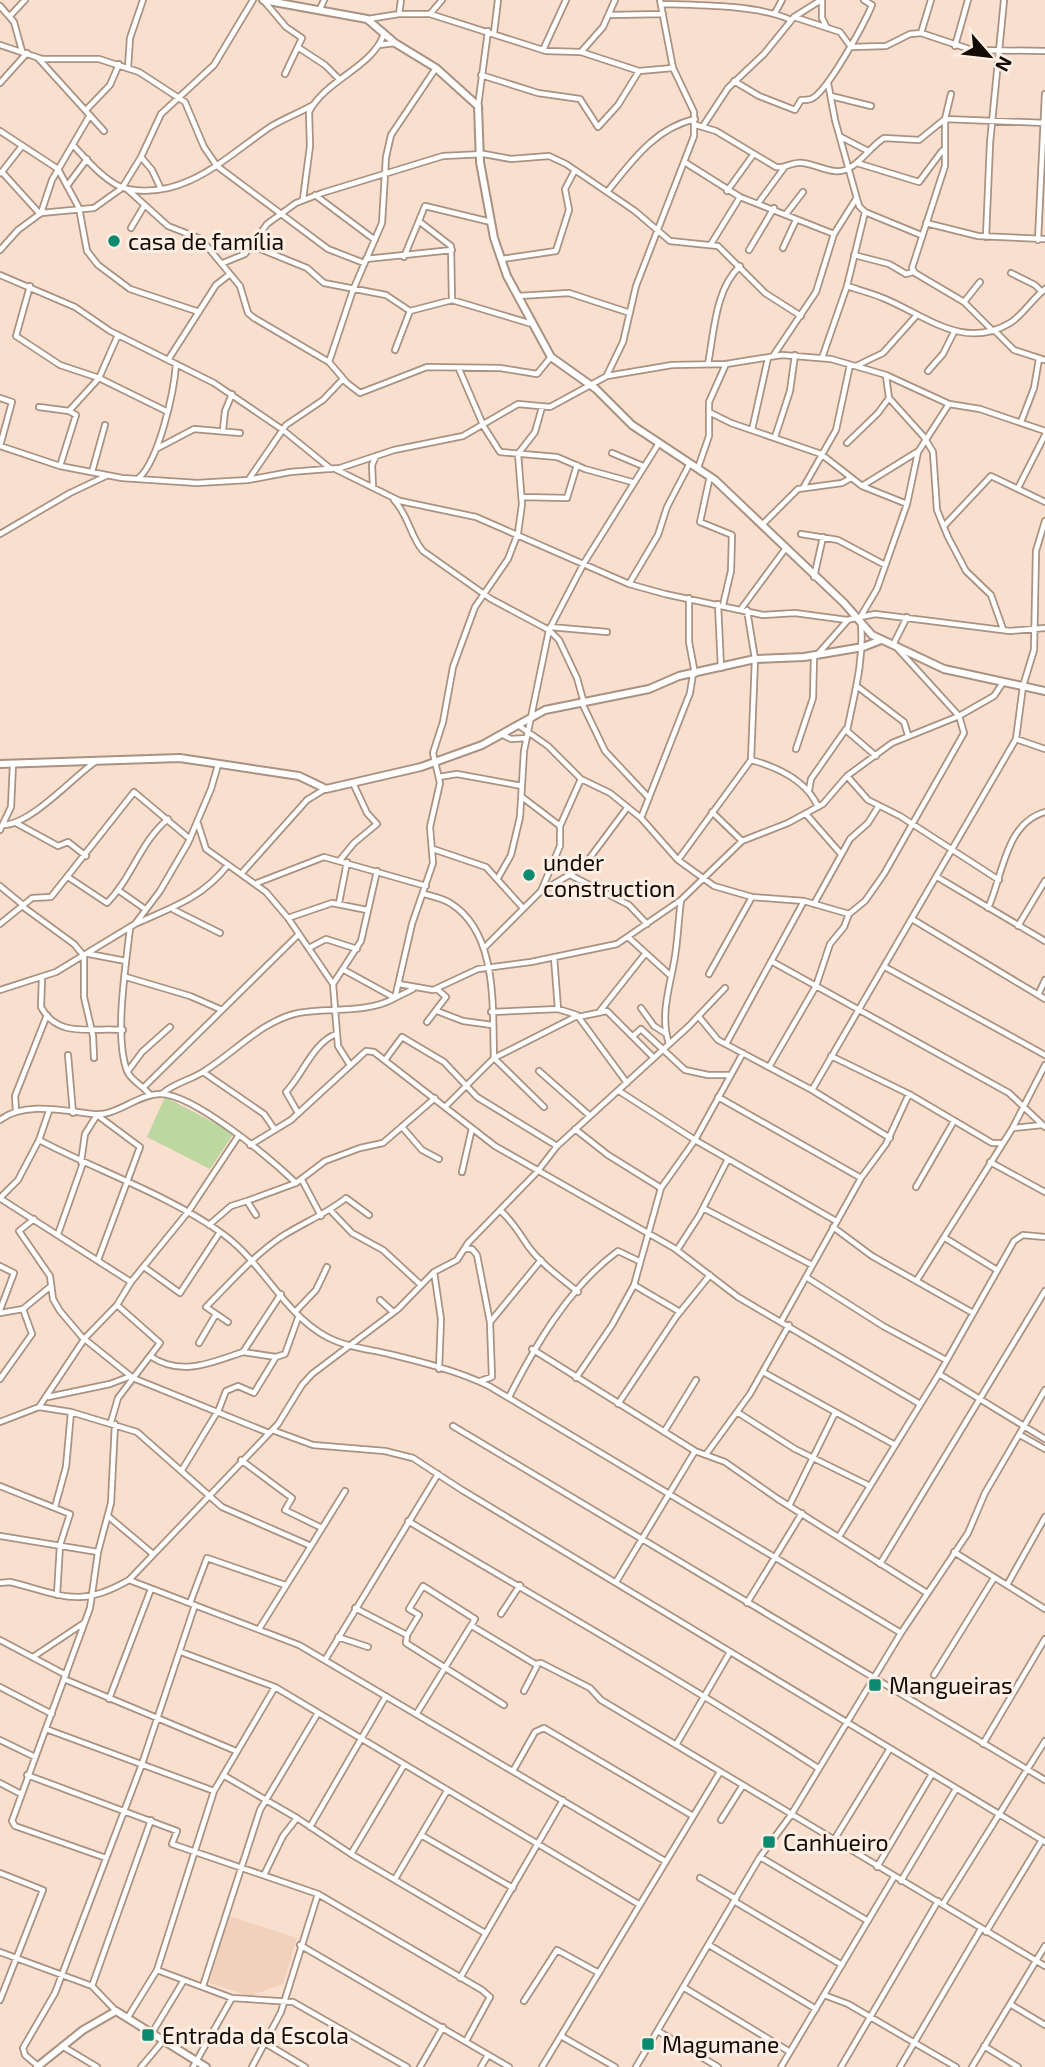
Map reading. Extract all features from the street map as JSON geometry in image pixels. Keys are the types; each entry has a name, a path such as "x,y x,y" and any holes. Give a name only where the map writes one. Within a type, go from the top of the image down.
{"street":[{"path":"10,16 25,0"},
{"path":"128,68 130,38 142,0"},
{"path":"0,250 18,230 41,214 94,208 125,188 156,121 177,95 214,65 253,0"},
{"path":"263,0 367,19 399,14 430,14 543,50 581,52 639,71 673,68"},
{"path":"263,0 286,27 302,38 285,74"},
{"path":"320,9 324,0"},
{"path":"399,14 401,0"},
{"path":"430,14 442,0"},
{"path":"498,0 481,75 478,106 480,154 491,222 501,259 551,357 589,384 632,425 710,476 881,640 944,669 1002,684 1045,691"},
{"path":"543,50 566,0"},
{"path":"581,52 610,15 615,0"},
{"path":"708,0 708,8"},
{"path":"775,13 782,0"},
{"path":"703,127 734,81 764,54 792,18 821,0 822,18 827,28"},
{"path":"734,81 751,93 793,110 802,99 812,99 828,83 851,47 871,8 871,3 864,0"},
{"path":"920,33 931,0"},
{"path":"956,47 968,0"},
{"path":"986,237 998,50 1004,0"},
{"path":"607,376 623,342 636,286 686,163 695,125 695,118 673,68 661,2 708,8 747,8 775,13 840,32 851,47"},
{"path":"0,6 10,16 24,52"},
{"path":"610,15 663,14"},
{"path":"367,19 395,43 436,68 478,106"},
{"path":"851,47 886,46 909,34 920,33 956,47 1045,51"},
{"path":"125,188 161,189 186,184 217,166 272,126 313,104 379,46 384,34"},
{"path":"379,46 395,43"},
{"path":"0,46 37,57 99,59 119,64 177,95 189,109 204,147 217,166 328,248 365,261 452,250"},
{"path":"299,48 325,65 339,79"},
{"path":"0,83 24,52"},
{"path":"37,57 104,131"},
{"path":"41,214 58,169 74,145 88,112 110,85 119,64"},
{"path":"329,362 353,290 382,223 387,146 396,125 436,68"},
{"path":"481,75 538,93 580,99 598,127 618,105 639,71"},
{"path":"828,83 856,199 865,212 922,235"},
{"path":"1038,240 1045,93"},
{"path":"914,271 922,235 945,166 945,119 951,94"},
{"path":"831,96 871,106"},
{"path":"303,200 310,146 309,112 313,104"},
{"path":"606,192 658,135 672,125 695,118"},
{"path":"759,202 784,168 797,163 836,172 857,163 867,152 890,137 919,140 945,119 1044,123"},
{"path":"695,125 716,131 753,155 784,168"},
{"path":"0,131 58,169 79,208 87,251 105,271 130,289 199,312"},
{"path":"840,136 867,152"},
{"path":"74,145 87,159 168,226 201,239 240,286 248,313 329,362 343,379 360,393 421,368 500,368 537,374 551,357"},
{"path":"22,146 1,172 41,214"},
{"path":"857,163 919,182 943,151"},
{"path":"223,263 239,257 253,246 267,224 303,200 386,175 424,159 480,154 510,159 549,156 575,170 649,221 670,241 711,244 726,252 765,293 802,316"},
{"path":"727,191 753,155"},
{"path":"141,158 152,170 161,189"},
{"path":"67,186 87,159"},
{"path":"686,163 727,191 834,234"},
{"path":"501,259 556,251 569,210 565,189 575,170"},
{"path":"786,215 803,192"},
{"path":"315,195 375,240"},
{"path":"711,244 740,197"},
{"path":"752,430 771,357 802,316 821,282 834,234 856,199"},
{"path":"404,257 425,205 491,222"},
{"path":"131,228 144,206"},
{"path":"749,250 774,208"},
{"path":"822,358 847,286 865,212"},
{"path":"783,248 796,220"},
{"path":"420,222 449,242 452,250 452,300"},
{"path":"926,223 986,237 1045,240"},
{"path":"253,246 307,268 324,284 387,295 410,311 452,300 533,324"},
{"path":"854,255 889,264 906,274 914,271"},
{"path":"708,364 720,304 733,273 740,266"},
{"path":"914,271 964,302 1014,350 1042,360 1021,422"},
{"path":"847,286 883,298 954,332 968,334 993,330 1013,321 1043,290 1011,273"},
{"path":"168,360 216,285 230,274"},
{"path":"0,275 75,307 117,335 232,394 333,469 391,497 422,508 468,514 518,533 629,584 763,615 795,613 860,620 875,614 1022,631 1045,628"},
{"path":"964,302 980,282"},
{"path":"30,286 16,337 60,365 99,378 166,411"},
{"path":"518,296 569,293 630,313"},
{"path":"395,350 410,311"},
{"path":"852,366 883,353 916,316"},
{"path":"928,371 943,354 954,332"},
{"path":"69,411 99,378 117,335"},
{"path":"783,342 786,355"},
{"path":"775,437 790,391 795,355"},
{"path":"0,398 12,402 0,446 60,466 107,476 197,483 248,480 290,471 333,469 463,436 484,427 519,404 542,407 555,405 607,376 672,365 726,364 795,355 822,358 886,375 949,404 980,409 1045,433 1017,488"},
{"path":"698,468 709,436 712,393 726,364"},
{"path":"138,479 158,448 172,396 176,365"},
{"path":"803,488 840,418 852,366"},
{"path":"460,369 484,427 498,450 552,456 632,482"},
{"path":"886,375 889,398 926,440 935,459 937,510 960,563 991,595 1003,629"},
{"path":"248,480 294,418 323,400 343,379"},
{"path":"223,430 225,411 232,394"},
{"path":"847,443 878,413 889,398"},
{"path":"809,790 811,779 847,728 858,687 863,647 860,620 877,589 907,504 918,452 949,404"},
{"path":"38,407 69,411 76,417 60,466"},
{"path":"394,998 412,924 424,894 433,849 430,827 439,777 433,761 453,667 475,607 508,559 518,533 522,497 518,454 535,432 542,407"},
{"path":"709,411 752,430 821,454 862,485 907,504"},
{"path":"92,472 105,425"},
{"path":"158,448 187,430 240,433"},
{"path":"160,434 168,440"},
{"path":"498,878 512,855 522,797 527,735 550,629 584,563 611,522 632,482 659,443"},
{"path":"862,485 918,452"},
{"path":"612,453 643,466"},
{"path":"373,487 372,465 376,456"},
{"path":"629,584 658,535 667,507 691,462"},
{"path":"522,497 567,498 577,465"},
{"path":"146,470 152,480"},
{"path":"0,534 70,493 107,476"},
{"path":"710,476 700,522 732,536 731,571 721,604 721,668"},
{"path":"944,526 989,477 995,477 1045,502"},
{"path":"762,524 791,494 803,488 842,484 851,478"},
{"path":"391,497 407,515 420,548 485,594 550,629 559,640 578,678 583,703 605,751 649,798"},
{"path":"812,1090 1016,739 1023,686 1034,650 1036,551 1045,521"},
{"path":"801,534 846,543 885,565"},
{"path":"814,578 823,537"},
{"path":"678,860 751,760 755,659 744,609 786,548"},
{"path":"641,818 690,693 694,674 689,642 689,598"},
{"path":"894,646 907,617"},
{"path":"796,749 813,698 815,656 847,620"},
{"path":"550,629 607,632"},
{"path":"241,874 307,800 326,789 433,761 503,735 532,715 649,689 678,676 755,659 815,656 863,647 881,640"},
{"path":"769,1067 817,986 828,948 844,927 849,914 865,901 884,874 959,747 964,733 959,716 894,646"},
{"path":"399,984 436,989 488,967 617,944 681,901 742,841 818,807 847,776 892,743 959,716 994,696 1002,684"},
{"path":"858,687 904,722 908,735"},
{"path":"518,725 527,735 548,746 581,779 601,788 641,818 678,860 720,889 752,897 804,901 849,914"},
{"path":"847,728 852,737 876,756"},
{"path":"503,735 511,739 527,735"},
{"path":"1016,739 1045,749"},
{"path":"0,764 170,758 299,776 326,789"},
{"path":"751,760 771,766 809,790 818,807"},
{"path":"5,825 16,823 96,761"},
{"path":"0,830 5,825 12,797 13,764"},
{"path":"150,1095 128,1071 123,1030 121,1010 133,926 166,882 190,839 218,765"},
{"path":"439,777 457,774 522,786"},
{"path":"847,776 863,797 912,824 999,880"},
{"path":"540,892 560,846 560,826 581,779"},
{"path":"340,860 354,843 377,824 367,813 352,783"},
{"path":"0,923 35,897 51,897 134,792 190,839"},
{"path":"522,797 560,826"},
{"path":"814,904 841,854 878,807"},
{"path":"484,948 540,892 572,875 599,848 627,808"},
{"path":"988,908 1007,854 1022,826 1044,811"},
{"path":"712,812 742,841"},
{"path":"806,814 841,854"},
{"path":"68,877 105,903 118,890 147,842 167,820"},
{"path":"198,821 197,831 206,849 227,866 257,883 288,918 333,984 338,1046 350,1065"},
{"path":"16,823 58,846 68,842 86,856"},
{"path":"433,849 486,867 523,908"},
{"path":"257,883 321,858 340,860 426,886"},
{"path":"339,903 347,862"},
{"path":"1,988 42,978 133,926 174,910 208,889 227,866"},
{"path":"333,984 357,949 377,871"},
{"path":"572,875 629,905 647,924"},
{"path":"937,877 1045,941"},
{"path":"1017,926 1045,881"},
{"path":"0,886 86,955 126,961"},
{"path":"118,890 145,909"},
{"path":"424,894 454,906 473,927 484,948 488,967 494,1058 544,1107"},
{"path":"709,974 752,897"},
{"path":"669,1044 666,1033 667,986 671,976 681,901"},
{"path":"726,1044 804,901"},
{"path":"288,918 316,906 339,903 367,910"},
{"path":"174,910 220,933"},
{"path":"912,919 1045,999"},
{"path":"144,1087 299,934"},
{"path":"628,937 671,976"},
{"path":"309,948 326,939 357,949"},
{"path":"599,1012 645,954"},
{"path":"86,955 84,998 94,1058"},
{"path":"554,957 558,1009"},
{"path":"771,961 1009,1093 1044,1126"},
{"path":"885,967 969,1011 1043,1055 1045,1063 1012,1129 1001,1142 917,1280"},
{"path":"344,970 394,998"},
{"path":"125,976 190,996 222,1010"},
{"path":"42,978 40,1000 47,1016 61,1028 123,1030"},
{"path":"1038,995 1045,980"},
{"path":"0,1120 16,1110 97,1115 150,1095 163,1093 173,1085 203,1072 283,1017 380,1004 414,988"},
{"path":"0,1583 10,1582 57,1595 90,1598 130,1580 241,1460 271,1432 302,1385 348,1345 393,1312 434,1272 457,1260 489,1220 501,1211 537,1172 556,1146 699,1017 725,988"},
{"path":"427,1022 446,996 436,989"},
{"path":"641,1007 654,1026 666,1033"},
{"path":"491,1012 558,1009 578,1016 627,1083"},
{"path":"437,1011 463,1021 492,1025"},
{"path":"446,1106 494,1058 578,1016 610,1013 654,1058"},
{"path":"16,1110 15,1096 47,1016"},
{"path":"699,1017 713,1036 812,1090 890,1138"},
{"path":"128,1071 142,1052 170,1027"},
{"path":"633,1036 641,1029 685,1070 708,1075 731,1075"},
{"path":"297,1111 286,1092 303,1073 320,1043 336,1034"},
{"path":"385,1060 401,1037 444,1062 467,1087 556,1146"},
{"path":"250,1145 290,1120 366,1051 385,1060 472,1128 537,1172 572,1189 677,1250 738,1297 782,1320 920,1404"},
{"path":"576,1378 634,1285 661,1188 695,1140 743,1053"},
{"path":"68,1055 73,1113"},
{"path":"831,1056 909,1094 992,1143 1001,1142"},
{"path":"540,1071 590,1116"},
{"path":"203,1072 264,1114 275,1130"},
{"path":"619,1091 835,1224 872,1256 973,1313"},
{"path":"163,1093 220,1120 296,1183"},
{"path":"782,1320 862,1178 890,1138 909,1094"},
{"path":"718,1097 862,1178"},
{"path":"209,1225 231,1206 296,1183 325,1161 383,1143 435,1098"},
{"path":"0,1108 7,1115"},
{"path":"50,1111 19,1180 0,1199 131,1282"},
{"path":"58,1234 82,1162 85,1134 97,1115"},
{"path":"97,1115 140,1147 99,1260"},
{"path":"916,1187 954,1121"},
{"path":"1012,1129 1044,1126"},
{"path":"403,1128 422,1150 439,1159"},
{"path":"462,1172 472,1128"},
{"path":"575,1129 608,1155 661,1188"},
{"path":"39,1407 85,1338 117,1305 131,1282 188,1212 240,1134"},
{"path":"39,1140 188,1212 220,1231 254,1259 299,1318 331,1339 478,1381 901,1633"},
{"path":"992,1143 995,1154"},
{"path":"677,1250 703,1208 728,1158"},
{"path":"990,1162 1045,1192"},
{"path":"302,1180 321,1216"},
{"path":"228,1322 206,1307 279,1238 331,1211 346,1198 369,1215"},
{"path":"247,1201 256,1215"},
{"path":"703,1208 812,1265"},
{"path":"331,1211 352,1233 383,1250 421,1285"},
{"path":"501,1211 516,1225 541,1260 578,1292"},
{"path":"34,1219 19,1231 50,1276 60,1311 85,1338 132,1377 217,1412 313,1446 385,1451 414,1458 845,1723 1043,1841 900,2067"},
{"path":"144,1266 180,1293 220,1231"},
{"path":"840,1535 939,1374 1017,1237 1045,1237"},
{"path":"944,1238 997,1270"},
{"path":"464,1249 472,1248 483,1271 490,1322 492,1377 478,1381"},
{"path":"509,1398 532,1349 578,1292 618,1251 639,1261"},
{"path":"490,1322 541,1260"},
{"path":"0,1266 14,1273 0,1311 23,1309 51,1286"},
{"path":"295,1312 316,1290 327,1266"},
{"path":"434,1272 441,1320 439,1369"},
{"path":"618,1404 680,1312 710,1275"},
{"path":"806,1277 884,1326 946,1360"},
{"path":"634,1285 680,1312"},
{"path":"880,1564 1045,1291"},
{"path":"243,1352 281,1294"},
{"path":"380,1300 393,1312"},
{"path":"106,1858 15,1826 12,1821 84,1623 98,1552 109,1517 113,1423 118,1398 160,1343 117,1305"},
{"path":"0,1379 32,1334 23,1309"},
{"path":"199,1343 216,1314"},
{"path":"150,1356 164,1365 186,1369 243,1352 276,1357 285,1354 299,1318"},
{"path":"707,1453 737,1412 789,1325"},
{"path":"532,1349 695,1451 707,1453 725,1462 789,1506 840,1535 880,1564 927,1592"},
{"path":"182,1470 229,1390 238,1387 254,1393 276,1357"},
{"path":"763,1371 895,1445"},
{"path":"939,1374 1045,1439"},
{"path":"45,1398 132,1377"},
{"path":"664,1432 696,1380"},
{"path":"636,2067 760,1857 791,1815 901,1633 968,1532 985,1493 1045,1390"},
{"path":"0,1422 39,1407 71,1412 138,1432 208,1496 232,1513 311,1546"},
{"path":"55,1507 66,1467 71,1412"},
{"path":"737,1412 812,1457 870,1486"},
{"path":"789,1506 835,1413"},
{"path":"453,1426 1045,1780"},
{"path":"1020,1435 1045,1449"},
{"path":"616,1582 695,1451"},
{"path":"241,1460 292,1498 285,1510 323,1528"},
{"path":"325,1660 438,1474"},
{"path":"0,1486 70,1514 60,1545 57,1595"},
{"path":"259,1629 345,1491"},
{"path":"747,1603 802,1513"},
{"path":"109,1517 153,1554"},
{"path":"1007,1586 1045,1517"},
{"path":"408,1521 520,1585 818,1768"},
{"path":"0,1536 98,1552"},
{"path":"954,1552 1045,1609"},
{"path":"116,2011 62,2046 38,2067 25,2055 23,2048 47,2010 142,1764 181,1652 192,1604 207,1558 285,1585"},
{"path":"934,1675 994,1578"},
{"path":"130,1580 283,1636 665,1861"},
{"path":"501,1614 520,1585"},
{"path":"417,1713 443,1668 475,1619 472,1614 423,1586 409,1609 419,1615 407,1636 407,1643 443,1668 504,1705"},
{"path":"109,1699 152,1589"},
{"path":"355,1608 407,1636"},
{"path":"32,1657 84,1623"},
{"path":"472,1626 538,1664 590,1688 601,1700 1045,1966"},
{"path":"338,1637 368,1647"},
{"path":"982,1744 1045,1639"},
{"path":"0,1640 109,1699 236,1751"},
{"path":"181,1652 275,1687 640,1905"},
{"path":"676,1745 730,1652"},
{"path":"524,1691 538,1664"},
{"path":"128,2017 157,1970 214,1791 275,1687"},
{"path":"0,1688 52,1714"},
{"path":"310,1827 386,1696"},
{"path":"203,1986 265,1799 318,1713"},
{"path":"513,1771 536,1732 544,1728 693,1816"},
{"path":"46,1729 214,1791"},
{"path":"0,1740 36,1757"},
{"path":"841,2067 941,1903 1045,1741"},
{"path":"834,1840 889,1749"},
{"path":"351,1854 404,1765"},
{"path":"542,2067 720,1772"},
{"path":"877,1867 932,1774"},
{"path":"27,1775 177,1831 172,1844 318,1894 460,1978 489,1997 466,2041"},
{"path":"223,1775 485,1933"},
{"path":"0,1783 21,1794"},
{"path":"722,1820 743,1785"},
{"path":"901,1881 956,1789"},
{"path":"395,1879 447,1791"},
{"path":"460,1978 563,1800"},
{"path":"264,1875 284,1836 297,1818"},
{"path":"92,1986 151,1820"},
{"path":"421,1835 513,1888"},
{"path":"760,1857 868,1921"},
{"path":"0,1872 43,1889 0,2000"},
{"path":"781,2067 894,1877"},
{"path":"700,1878 842,1965"},
{"path":"252,2067 283,2001 318,1894"},
{"path":"300,1945 509,2067"},
{"path":"709,1945 816,2009"},
{"path":"972,2067 1045,1946"},
{"path":"524,2001 557,1950 599,1973"},
{"path":"0,1952 92,1986 116,2011 195,2064 206,2067"},
{"path":"157,1970 232,1998 283,2001 307,2008 407,2067"},
{"path":"151,2034 184,1980"},
{"path":"683,1987 790,2052"},
{"path":"824,1995 870,2017 956,2067"},
{"path":"195,2064 232,1998"},
{"path":"1010,2004 1045,2025"},
{"path":"420,2067 443,2027"},
{"path":"658,2031 718,2067"},
{"path":"561,2036 615,2067"},
{"path":"141,2067 163,2041"},
{"path":"265,2043 305,2067"},
{"path":"62,2046 97,2067"},
{"path":"984,2046 1018,2067"},
{"path":"481,2067 488,2055"},
{"path":"602,2067 605,2061"}],"shaded area":[{"path":"229,1916 297,1938 283,1984 250,1996 209,1983"}],"green space":[{"path":"165,1097 234,1133 210,1169 147,1137"}],"place":[{"name":"casa de família","path":"114,241"},
{"name":"under construction","path":"529,875"},
{"name":"Mangueiras","path":"875,1685"},
{"name":"Canhueiro","path":"769,1842"},
{"name":"Entrada da Escola","path":"148,2035"},
{"name":"Magumane","path":"648,2044"}]}
